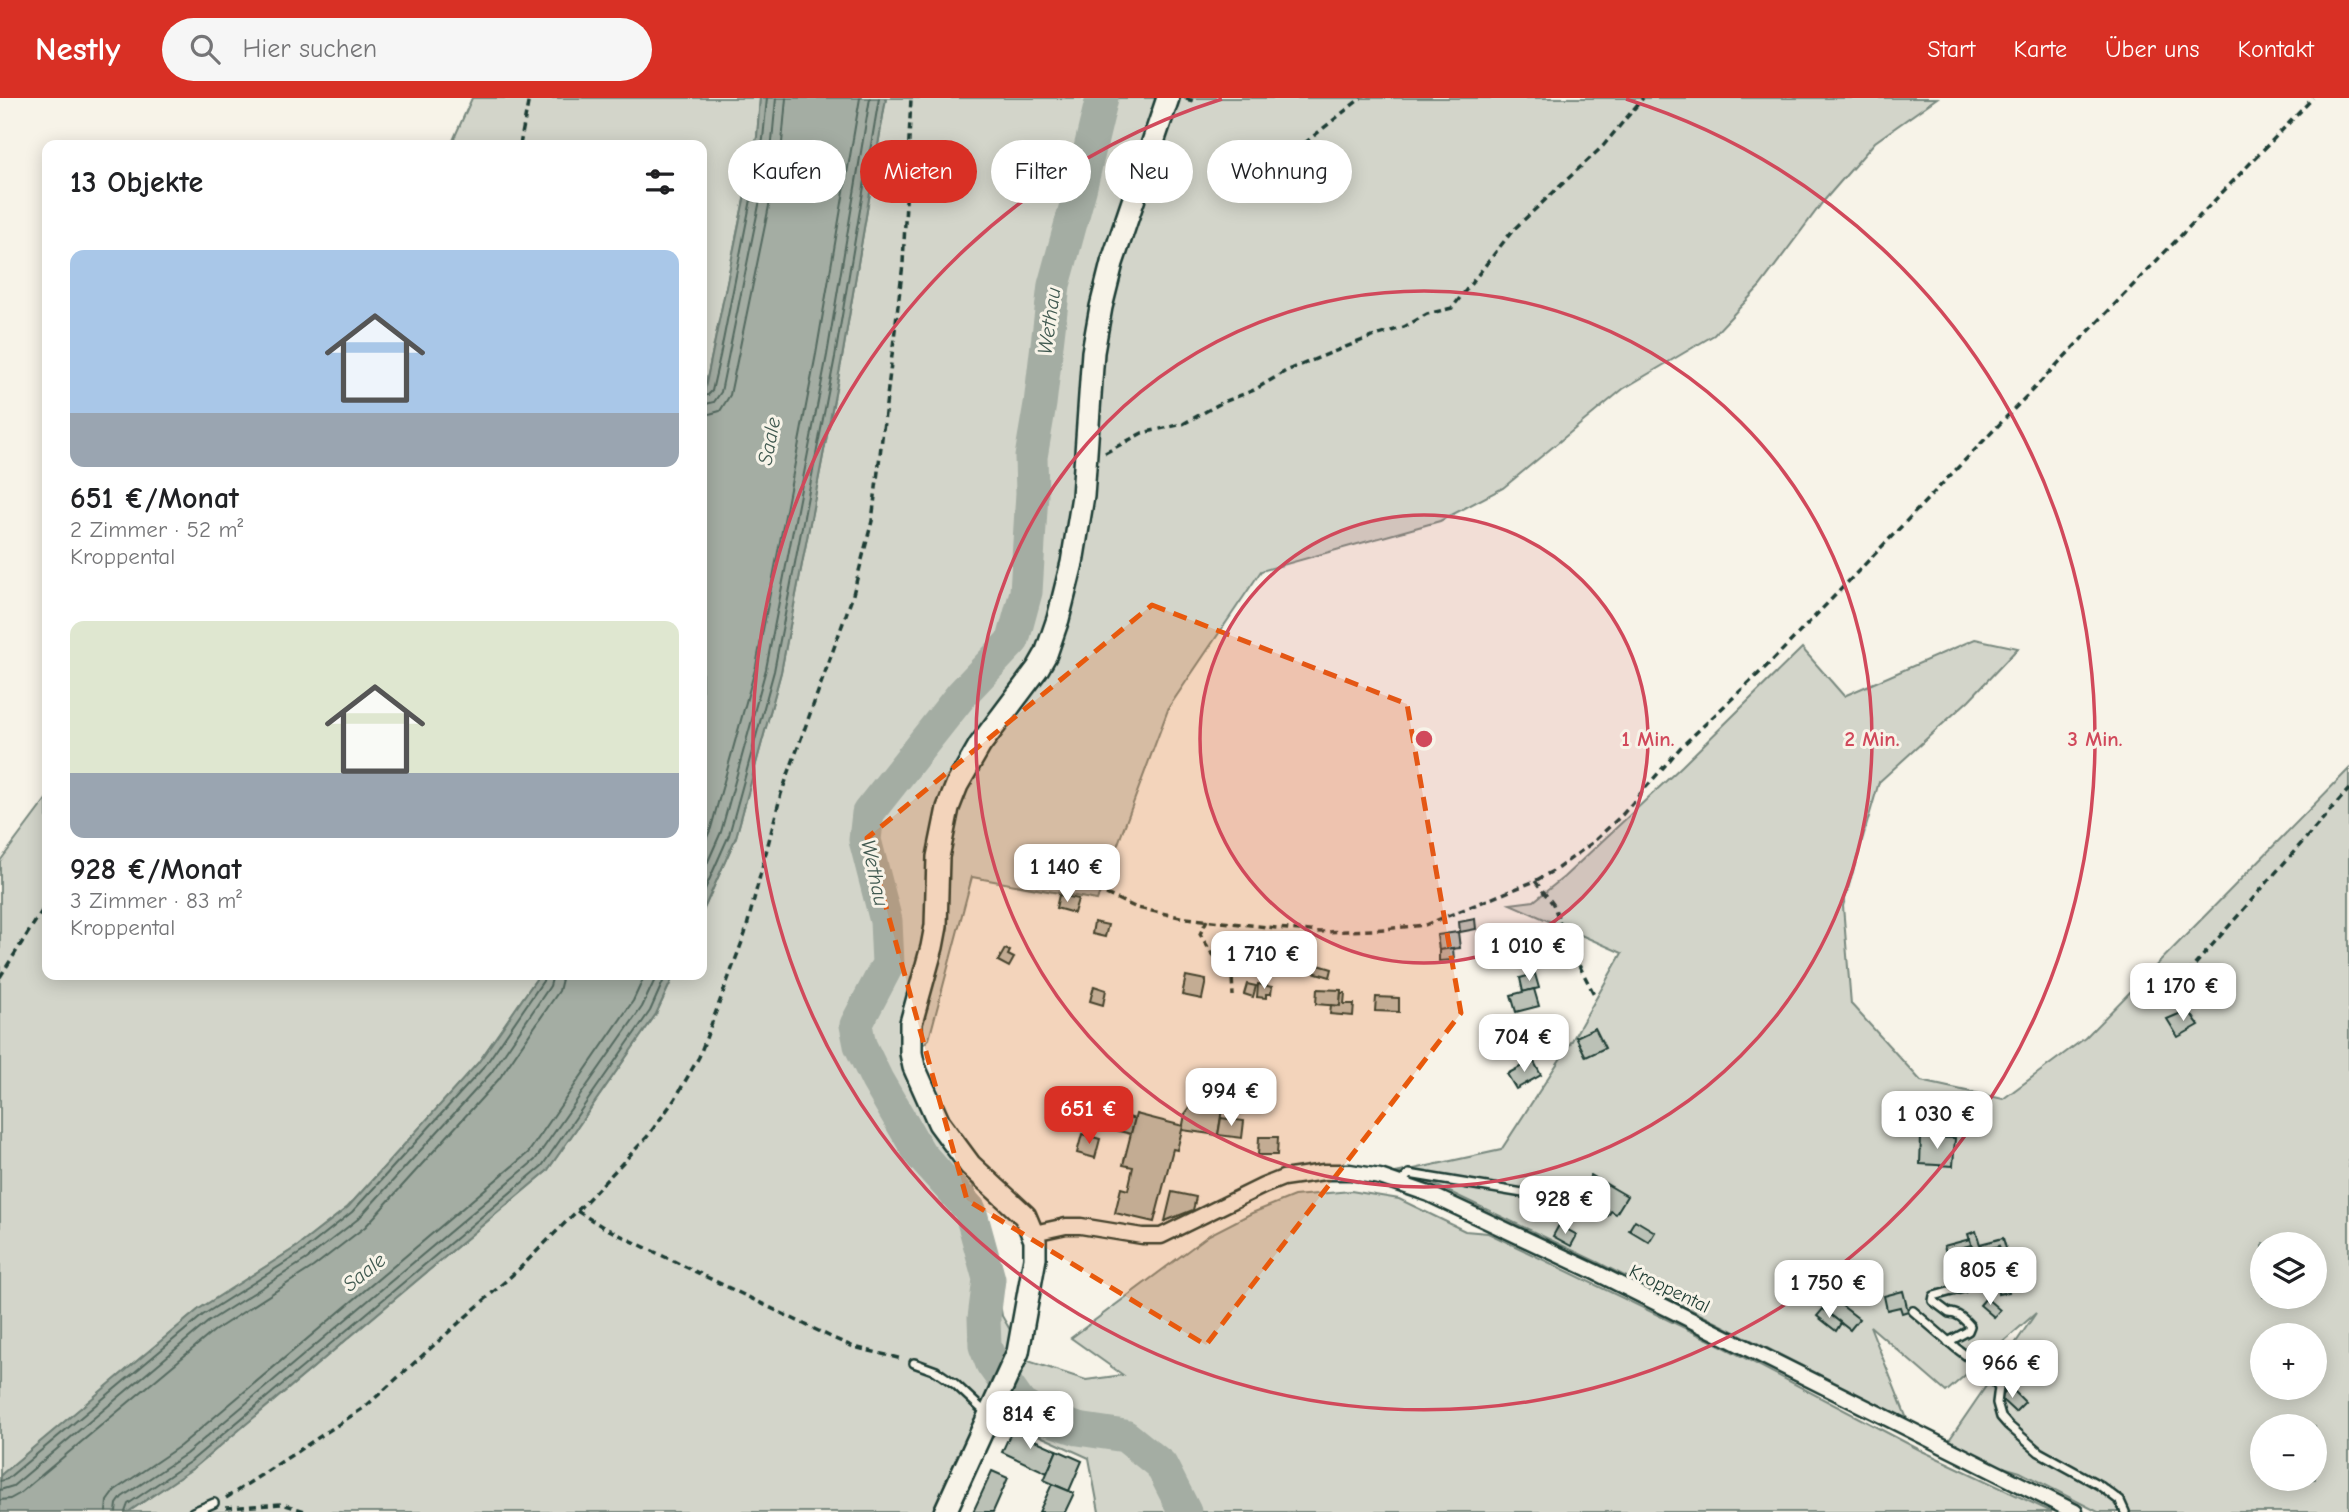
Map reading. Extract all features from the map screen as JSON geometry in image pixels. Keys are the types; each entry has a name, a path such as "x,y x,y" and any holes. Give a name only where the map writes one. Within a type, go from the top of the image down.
{"main road":[{"path":"945,1512 1014,1363 1022,1339 1035,1258 1034,1233 1025,1216 970,1165 939,1123 914,1067 911,1023 936,926 938,857 948,808 979,745 1029,682 1046,654 1058,619 1072,563 1083,496 1093,352 1101,307 1112,263 1168,98"}],"street":[{"name":"Kroppental","path":"1034,1233 1066,1226 1081,1226 1142,1237 1161,1236 1263,1186 1305,1174 1350,1172 1380,1177 1453,1205 1593,1271 2076,1512"}],"lane":[{"path":"1402,1184 1409,1174 1535,1195 1564,1191 1579,1202"},
{"path":"1948,1342 1968,1331 1970,1326 1964,1319 1955,1313 1949,1313 1933,1301 1934,1296 1963,1288"},
{"path":"1913,1311 1984,1369 1999,1387 1997,1404 2001,1417 2008,1425 2039,1452 2099,1485 2120,1502 2125,1512"},
{"path":"914,1363 936,1371 955,1384 978,1408 993,1409"},
{"path":"193,1512 214,1503"}],"path":[{"path":"521,140 529,98"},
{"path":"214,1503 231,1496 365,1407 519,1269 647,1137 675,1099 699,1057 745,934 781,794 852,598 872,521 903,264 911,98"},
{"path":"1309,140 1362,98"},
{"path":"1086,460 1095,459 1142,433 1183,424 1254,390 1286,371 1363,340 1404,327 1427,314 1452,307 1513,230 1603,146 1643,98"},
{"path":"1106,894 1138,908 1207,920 1321,932 1373,930 1425,925 1535,881 1558,868 1592,843 1622,815 1681,747 1771,662 2313,98"},
{"path":"2179,983 2349,789"},
{"path":"1535,881 1553,904 1570,948 1595,996"},
{"path":"0,977 42,911"},
{"path":"1207,920 1200,934 1231,976 1233,996"},
{"path":"577,1212 843,1343 914,1363"},
{"path":"214,1503 227,1509 282,1504 308,1512"}],"highlighted area":[{"path":"1152,605 1407,704 1461,1013 1206,1345 967,1200 867,838"}],"shaded area":[{"path":"472,98 760,98 756,140 728,140 728,203 743,203 707,379 707,140 453,140"},
{"path":"886,98 1937,98 1875,142 1822,203 1760,286 1714,335 1623,389 1503,488 1440,521 1261,571 1169,707 1097,900 972,877 929,1039 905,1062 940,1142 973,1185 993,1260 1002,1316 1028,1361 1086,1380 1123,1375 1071,1338 1209,1235 1294,1196 1351,1191 1399,1199 1465,1231 1488,1233 1722,1346 1920,1450 2052,1512 1099,1512 1089,1458 1027,1430 983,1401 933,1512 128,1512 195,1467 547,1171 656,1014 672,980 707,980 707,902 736,837 781,672 842,358 868,203 977,203 977,140 879,140"},
{"path":"1975,639 2018,648 1969,700 1879,782 1843,906 1851,1004 1921,1081 2003,1099 2085,1038 2349,769 2349,1512 2098,1512 2020,1472 1943,1449 2036,1313 1946,1392 1870,1326 1907,1419 1597,1262 1433,1184 1405,1174 1391,1174 1501,1150 1570,1044 1622,953 1510,904 1534,901 1564,877 1802,648 1844,696"},
{"path":"42,805 42,980 536,980 478,1063 348,1207 298,1246 199,1309 0,1476 0,861"}],"water":[{"name":"Saale","path":"760,98 886,98 879,140 860,140 860,203 868,203 842,358 781,672 736,837 707,902 707,379 743,203 846,203 846,140 756,140"},
{"name":"Saale","path":"536,980 672,980 656,1014 547,1171 195,1467 128,1512 0,1512 0,1476 3,1473 199,1309 298,1246 348,1207 478,1063"}],"building":[{"path":"1059,895 1078,899 1074,913 1056,908"},
{"path":"1475,919 1476,929 1460,932 1459,922"},
{"path":"1094,922 1108,925 1105,937 1092,934"},
{"path":"1458,932 1460,948 1439,950 1437,935"},
{"path":"1453,948 1454,960 1439,961 1439,950"},
{"path":"1005,949 1010,951 1008,955 1014,958 1009,967 998,961"},
{"path":"1315,964 1332,969 1330,977 1313,972"},
{"path":"1535,974 1539,988 1523,992 1520,978"},
{"path":"1186,976 1206,980 1202,999 1182,995"},
{"path":"1247,984 1256,986 1253,997 1244,994"},
{"path":"1258,984 1272,987 1271,994 1266,994 1266,998 1257,997"},
{"path":"1094,986 1106,990 1103,1005 1090,1001"},
{"path":"1317,989 1341,990 1340,1006 1316,1004"},
{"path":"1534,989 1539,1006 1516,1012 1511,995"},
{"path":"1341,993 1345,993 1344,1004 1354,1004 1353,1016 1330,1014 1331,1005 1340,1006"},
{"path":"1376,997 1399,998 1399,1012 1375,1011"},
{"path":"2188,1010 2199,1025 2178,1037 2167,1019"},
{"path":"1595,1028 1605,1048 1586,1057 1576,1037"},
{"path":"1533,1060 1541,1075 1516,1089 1507,1074"},
{"path":"1191,1106 1222,1109 1218,1135 1182,1130 1185,1114"},
{"path":"1107,1111 1135,1119 1131,1134 1103,1127"},
{"path":"1136,1114 1183,1126 1177,1150 1173,1149 1154,1222 1115,1213 1121,1188 1128,1190 1133,1167 1123,1165"},
{"path":"1221,1118 1244,1121 1242,1138 1218,1135"},
{"path":"1082,1134 1100,1139 1095,1158 1077,1153"},
{"path":"1259,1137 1278,1137 1277,1155 1258,1155"},
{"path":"1921,1137 1955,1138 1953,1166 1920,1164"},
{"path":"1591,1175 1627,1196 1616,1214 1611,1211 1608,1216 1591,1206 1594,1201 1581,1194"},
{"path":"1172,1192 1196,1197 1194,1206 1193,1210 1165,1221"},
{"path":"1635,1220 1655,1232 1649,1242 1629,1230"},
{"path":"1559,1225 1577,1235 1571,1246 1553,1236"},
{"path":"1976,1231 1981,1248 1973,1250 1968,1234"},
{"path":"2003,1238 2009,1259 2003,1261 1999,1246 1974,1253 1973,1250 1981,1248 1980,1244"},
{"path":"1970,1239 1971,1245 1946,1252 1944,1246"},
{"path":"1999,1246 2009,1275 1989,1280 1985,1264 1991,1262 1990,1257 1976,1261 1974,1253"},
{"path":"2007,1283 2009,1292 1998,1294 1997,1286"},
{"path":"1903,1291 1908,1311 1902,1313 1900,1307 1887,1310 1884,1296"},
{"path":"1832,1298 1859,1319 1850,1330 1823,1309"},
{"path":"1986,1298 2000,1310 1994,1317 1980,1305"},
{"path":"1823,1309 1841,1323 1836,1331 1817,1316"},
{"path":"2010,1387 2025,1402 2015,1412 2000,1398"},
{"path":"1012,1430 1057,1450 1047,1473 1002,1452"},
{"path":"1057,1450 1082,1461 1069,1491 1044,1480"},
{"path":"992,1471 1008,1478 993,1512 973,1512"},
{"path":"1052,1484 1074,1493 1065,1512 1039,1512"}],"waterway":[{"name":"Wethau","path":"1102,98 1054,285 1031,457 1032,493 1026,592 1013,640 962,694 868,813 865,840 886,921 888,964 856,1025 860,1045 877,1080 920,1154 970,1210 989,1279 984,1318 985,1346 992,1364 1021,1405 1045,1418 1078,1429 1125,1436 1161,1465 1185,1512"}]}
